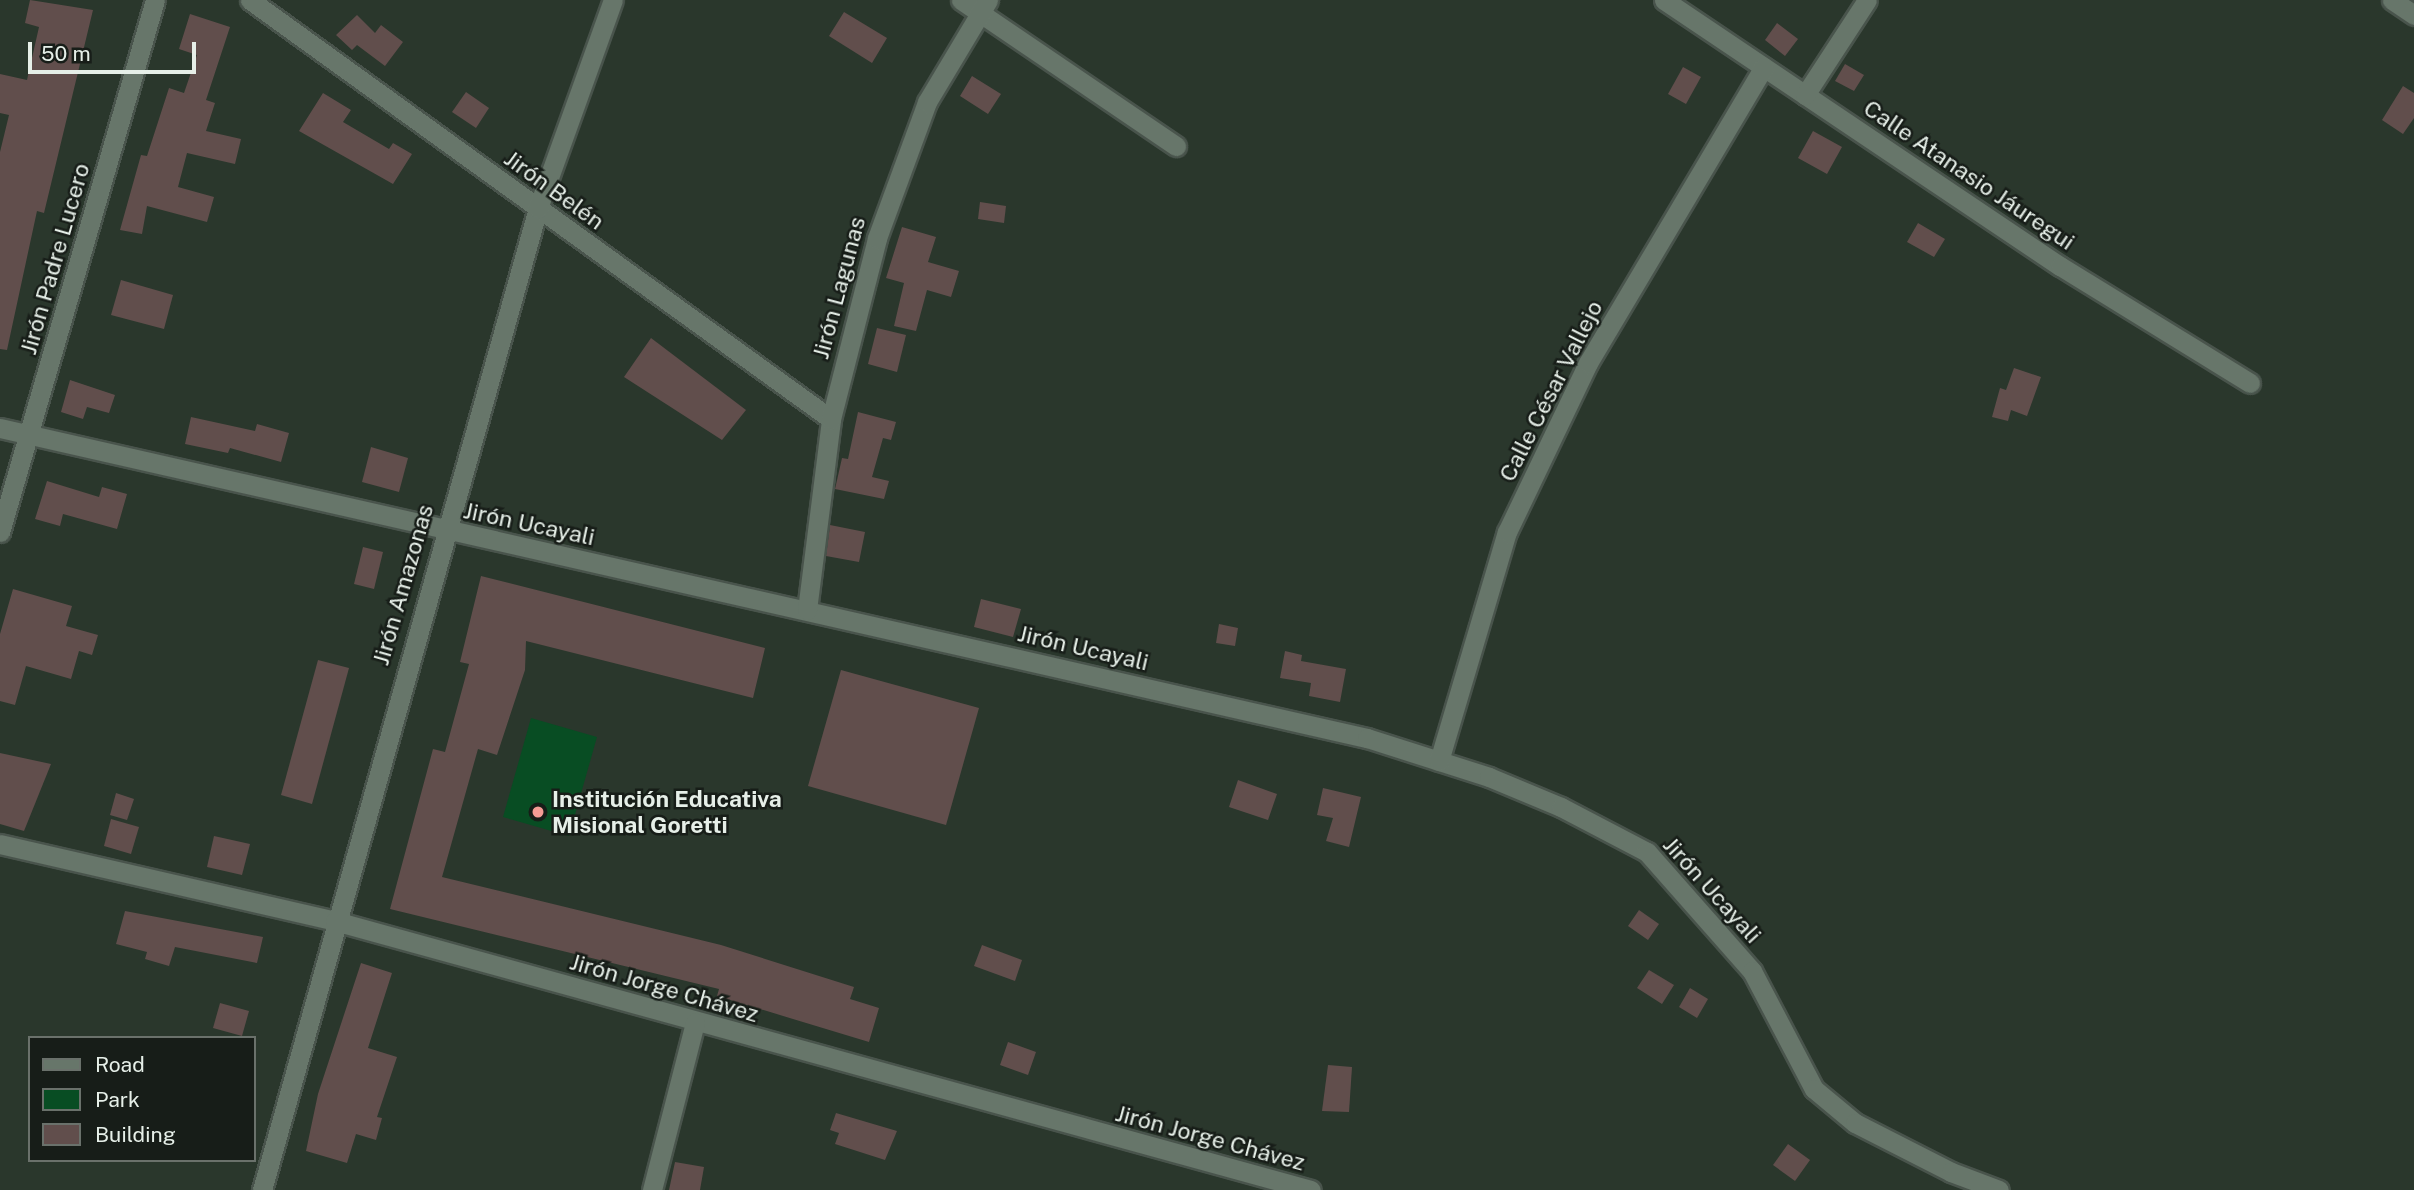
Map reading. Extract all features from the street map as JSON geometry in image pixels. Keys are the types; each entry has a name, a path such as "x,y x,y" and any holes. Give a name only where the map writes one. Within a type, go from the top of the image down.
{"street":[{"name":"Jirón Padre Lucero","path":"0,532 155,0"},
{"name":"Jirón Belén","path":"250,0 831,419"},
{"name":"Jirón Amazonas","path":"262,1190 444,530 538,208 613,0"},
{"path":"961,0 984,6 1176,146"},
{"name":"Calle Atanasio Jáuregui","path":"1664,0 2060,266 2250,383"},
{"path":"1804,95 1867,0"},
{"path":"2392,0 2414,15"},
{"name":"Jirón Lagunas","path":"807,610 831,419 860,298 903,162 927,102 984,6"},
{"name":"Calle César Vallejo","path":"1439,761 1507,532 1588,363 1764,67"},
{"name":"Jirón Ucayali","path":"0,428 1367,738 1439,761 1561,807 1647,852 1752,971 1814,1089 1855,1124 1999,1190"},
{"name":"Jirón Jorge Chávez","path":"0,844 335,921 1311,1190"},
{"path":"652,1190 695,1022"}],"green space":[{"path":"531,718 597,737 569,836 503,817"}],"building":[{"path":"30,0 93,10 44,213 37,211 7,350 0,349 0,152 9,115 0,113 0,74 27,80 39,27 25,23"},
{"path":"844,12 887,38 872,63 829,36"},
{"path":"190,14 230,27 206,100 215,103 206,131 241,139 235,164 187,153 178,187 214,197 207,222 147,206 142,234 120,230 141,155 147,156 169,88 184,93 197,55 179,49"},
{"path":"357,15 375,33 381,25 403,42 385,66 357,45 352,50 336,35"},
{"path":"1777,23 1798,39 1785,56 1765,40"},
{"path":"1845,64 1864,75 1854,91 1835,81"},
{"path":"1683,67 1701,77 1686,104 1668,94"},
{"path":"972,76 1001,94 988,114 960,96"},
{"path":"2403,86 2414,93 2414,118 2403,134 2382,120"},
{"path":"466,92 489,108 476,128 452,112"},
{"path":"323,93 351,110 343,122 389,149 393,143 412,154 393,184 299,131"},
{"path":"1813,131 1842,147 1827,174 1798,158"},
{"path":"980,202 1006,206 1004,223 978,219"},
{"path":"1918,223 1945,239 1934,257 1907,242"},
{"path":"902,227 936,237 928,262 959,271 951,297 927,290 916,331 894,326 904,283 886,278"},
{"path":"121,280 173,295 164,329 111,315"},
{"path":"877,328 906,335 897,372 868,364"},
{"path":"651,338 746,410 722,440 624,377"},
{"path":"2014,368 2041,377 2027,416 2011,410 2008,421 1992,417 2000,388 2006,390"},
{"path":"70,380 115,395 109,413 87,407 83,419 61,412"},
{"path":"858,412 896,422 891,440 883,438 872,477 889,481 884,499 835,489 842,458 848,459"},
{"path":"191,417 255,431 257,424 289,433 281,462 230,448 228,453 185,444"},
{"path":"371,447 408,458 399,492 362,482"},
{"path":"47,481 99,497 102,487 127,494 117,529 63,514 60,526 35,519"},
{"path":"830,525 865,532 859,562 826,556"},
{"path":"363,547 383,552 374,589 354,584"},
{"path":"481,576 765,648 753,698 526,641 525,670 497,755 478,749 442,877 721,945 854,987 850,999 879,1008 869,1042 717,996 719,989 390,909 433,749 445,752 469,664 460,662"},
{"path":"13,589 72,606 66,626 98,635 92,655 79,651 71,679 26,666 15,705 0,701 0,634"},
{"path":"981,599 1021,609 1013,637 974,627"},
{"path":"1219,624 1238,628 1235,646 1216,643"},
{"path":"1285,651 1302,655 1301,661 1346,669 1340,702 1309,696 1311,683 1280,678"},
{"path":"318,660 349,668 312,804 281,795"},
{"path":"841,670 979,708 946,825 808,786"},
{"path":"0,753 51,764 24,831 0,824"},
{"path":"1238,780 1277,794 1268,820 1229,807"},
{"path":"1323,788 1361,797 1349,847 1326,841 1333,818 1317,815"},
{"path":"116,793 134,799 127,820 110,815"},
{"path":"111,819 139,827 131,854 104,846"},
{"path":"214,836 250,844 242,875 207,867"},
{"path":"1639,910 1659,924 1648,940 1628,926"},
{"path":"125,911 263,937 257,963 175,947 169,966 145,959 147,952 116,944"},
{"path":"982,945 1022,960 1015,981 974,966"},
{"path":"361,963 392,973 368,1048 397,1057 377,1117 382,1118 376,1140 356,1134 347,1163 306,1151 318,1094"},
{"path":"1649,970 1674,985 1662,1004 1637,988"},
{"path":"1690,988 1708,999 1697,1018 1679,1007"},
{"path":"220,1003 249,1011 242,1036 213,1028"},
{"path":"1008,1042 1036,1052 1028,1075 1000,1065"},
{"path":"1328,1065 1352,1067 1349,1112 1322,1111"},
{"path":"836,1113 897,1131 885,1160 835,1144 839,1133 830,1130"},
{"path":"1788,1144 1810,1160 1795,1181 1773,1165"},
{"path":"675,1162 704,1167 700,1190 669,1190"}],"place":[{"name":"Institución Educativa Misional Goretti","path":"538,812"}]}
